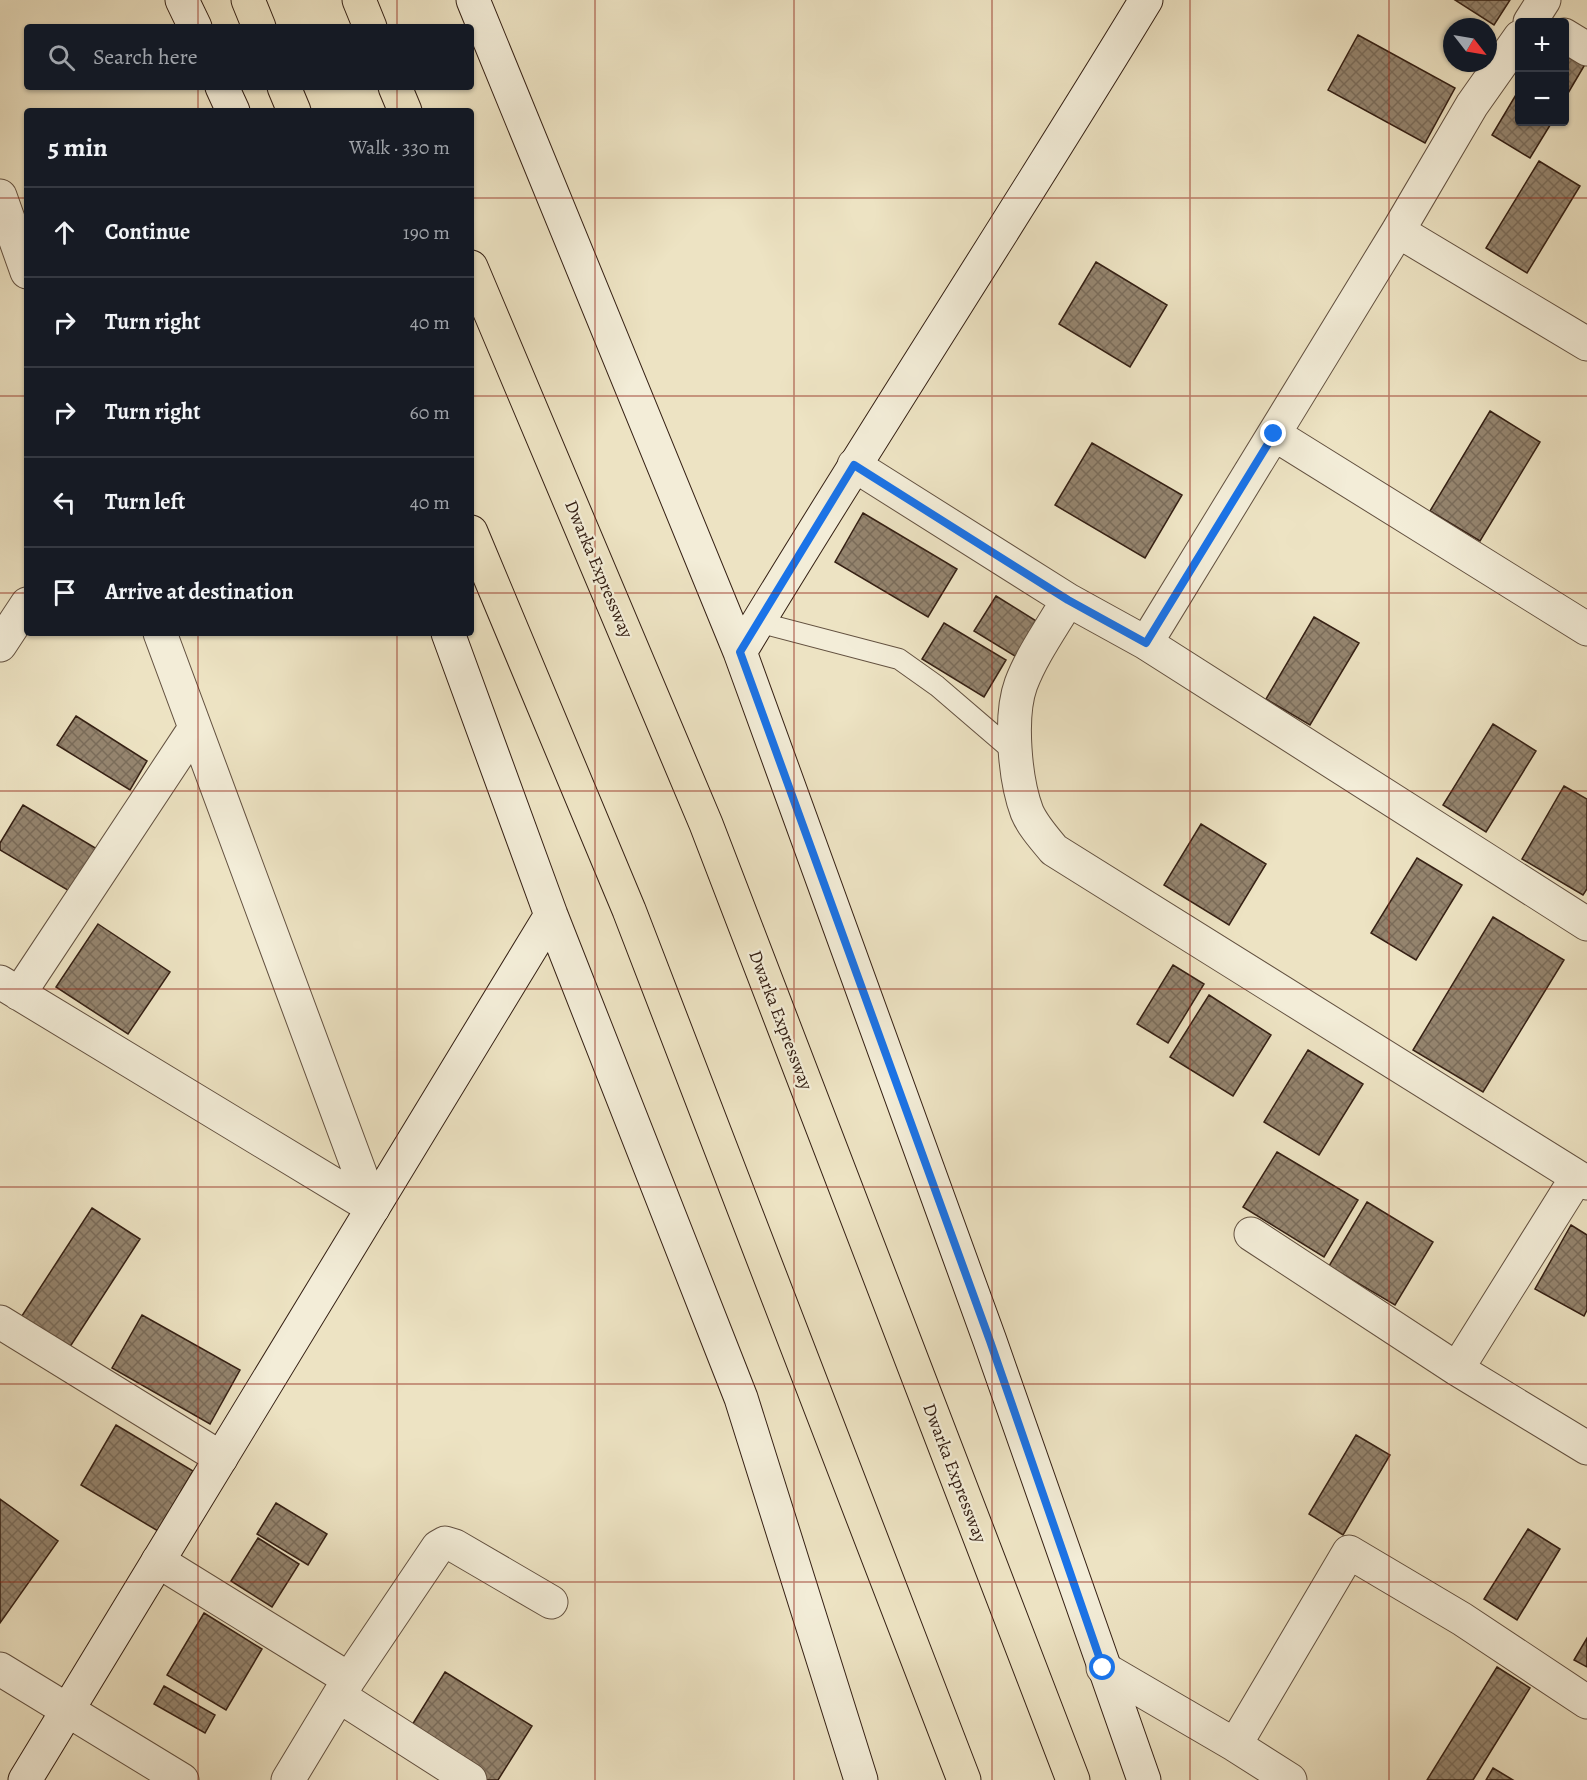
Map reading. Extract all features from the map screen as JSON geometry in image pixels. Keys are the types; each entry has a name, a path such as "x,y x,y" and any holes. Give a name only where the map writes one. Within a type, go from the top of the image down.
{"highway":[{"path":"248,0 258,24"},
{"path":"359,0 369,24"},
{"path":"285,90 293,108"},
{"path":"396,90 404,108"},
{"name":"Dwarka Expressway","path":"474,274 706,824 1073,1780"},
{"path":"474,539 629,910 964,1780"}],"street":[{"path":"182,0 194,24"},
{"path":"473,0 740,652 990,1341 1144,1780"},
{"path":"740,652 854,465 1059,143 1146,0"},
{"path":"1569,38 1587,49"},
{"path":"1146,643 1398,231 1472,105 1515,46"},
{"path":"223,90 232,108"},
{"path":"0,196 24,264"},
{"path":"1398,231 1587,344"},
{"path":"1274,434 1587,629"},
{"path":"854,465 1068,600 1146,643 1587,924"},
{"path":"1068,600 1028,668 1016,700 1015,753 1021,788 1028,814 1054,850 1582,1180 1456,1369"},
{"path":"0,645 24,609"},
{"path":"161,636 373,1208"},
{"path":"449,636 551,915 741,1398 861,1780"},
{"path":"195,728 9,988 373,1208"},
{"path":"25,1780 551,915"},
{"path":"1251,1234 1456,1369 1587,1449"},
{"path":"0,1322 221,1458"},
{"path":"288,1780 344,1688 434,1552 442,1544 449,1543 455,1546 551,1602"},
{"path":"1235,1745 1349,1552 1462,1619 1587,1702"},
{"path":"158,1561 344,1688 470,1780"},
{"path":"1103,1668 1290,1780"},
{"path":"0,1669 182,1780"}],"lane":[{"path":"758,622 899,659 937,686 1015,753"}],"building":[{"path":"1455,0 1510,0 1497,20 1497,18 1483,18"},
{"path":"1358,35 1455,88 1425,143 1328,90"},
{"path":"1569,51 1587,61 1569,92"},
{"path":"1515,96 1515,126 1550,126 1530,158 1492,135"},
{"path":"1539,161 1580,186 1527,273 1486,248"},
{"path":"1096,262 1167,305 1130,367 1059,324"},
{"path":"1490,411 1540,442 1480,541 1430,511"},
{"path":"1092,443 1182,495 1145,558 1055,505"},
{"path":"863,513 957,569 928,617 835,562"},
{"path":"996,596 1041,624 1020,659 974,631"},
{"path":"1314,617 1359,643 1310,725 1266,699"},
{"path":"944,623 1006,660 984,697 922,659"},
{"path":"76,716 147,761 130,790 57,745"},
{"path":"1493,724 1536,751 1486,832 1443,805"},
{"path":"1564,786 1587,799 1587,889 1583,895 1522,859"},
{"path":"23,805 97,849 71,892 0,850 0,843"},
{"path":"1201,824 1266,864 1229,925 1164,885"},
{"path":"1417,858 1462,885 1416,960 1371,933"},
{"path":"1493,917 1564,960 1483,1092 1413,1050"},
{"path":"98,924 170,972 128,1034 56,987"},
{"path":"1173,965 1204,984 1168,1043 1137,1024"},
{"path":"1209,995 1271,1035 1233,1096 1170,1057"},
{"path":"1308,1050 1363,1084 1319,1155 1264,1122"},
{"path":"1277,1152 1358,1200 1324,1257 1243,1207"},
{"path":"1367,1202 1433,1242 1395,1305 1329,1266"},
{"path":"92,1208 140,1239 64,1356 16,1325"},
{"path":"1571,1225 1587,1235 1587,1310 1584,1316 1535,1289"},
{"path":"142,1315 240,1370 210,1424 112,1368"},
{"path":"116,1425 193,1471 158,1531 81,1485"},
{"path":"1356,1435 1390,1455 1343,1535 1309,1514"},
{"path":"0,1499 58,1541 0,1623"},
{"path":"276,1503 327,1534 308,1565 257,1534"},
{"path":"1528,1529 1560,1549 1517,1620 1484,1599"},
{"path":"258,1538 299,1564 272,1607 231,1581"},
{"path":"204,1613 262,1649 226,1710 167,1675"},
{"path":"1587,1638 1587,1667 1574,1660"},
{"path":"1497,1667 1530,1688 1473,1780 1427,1780"},
{"path":"445,1672 532,1726 498,1780 483,1780 407,1733"},
{"path":"164,1686 215,1715 205,1733 154,1704"},
{"path":"1493,1768 1513,1780 1486,1780"}],"route":[{"path":"1103,1668 990,1341 740,652 854,465 1068,600 1146,643 1274,434"}]}
